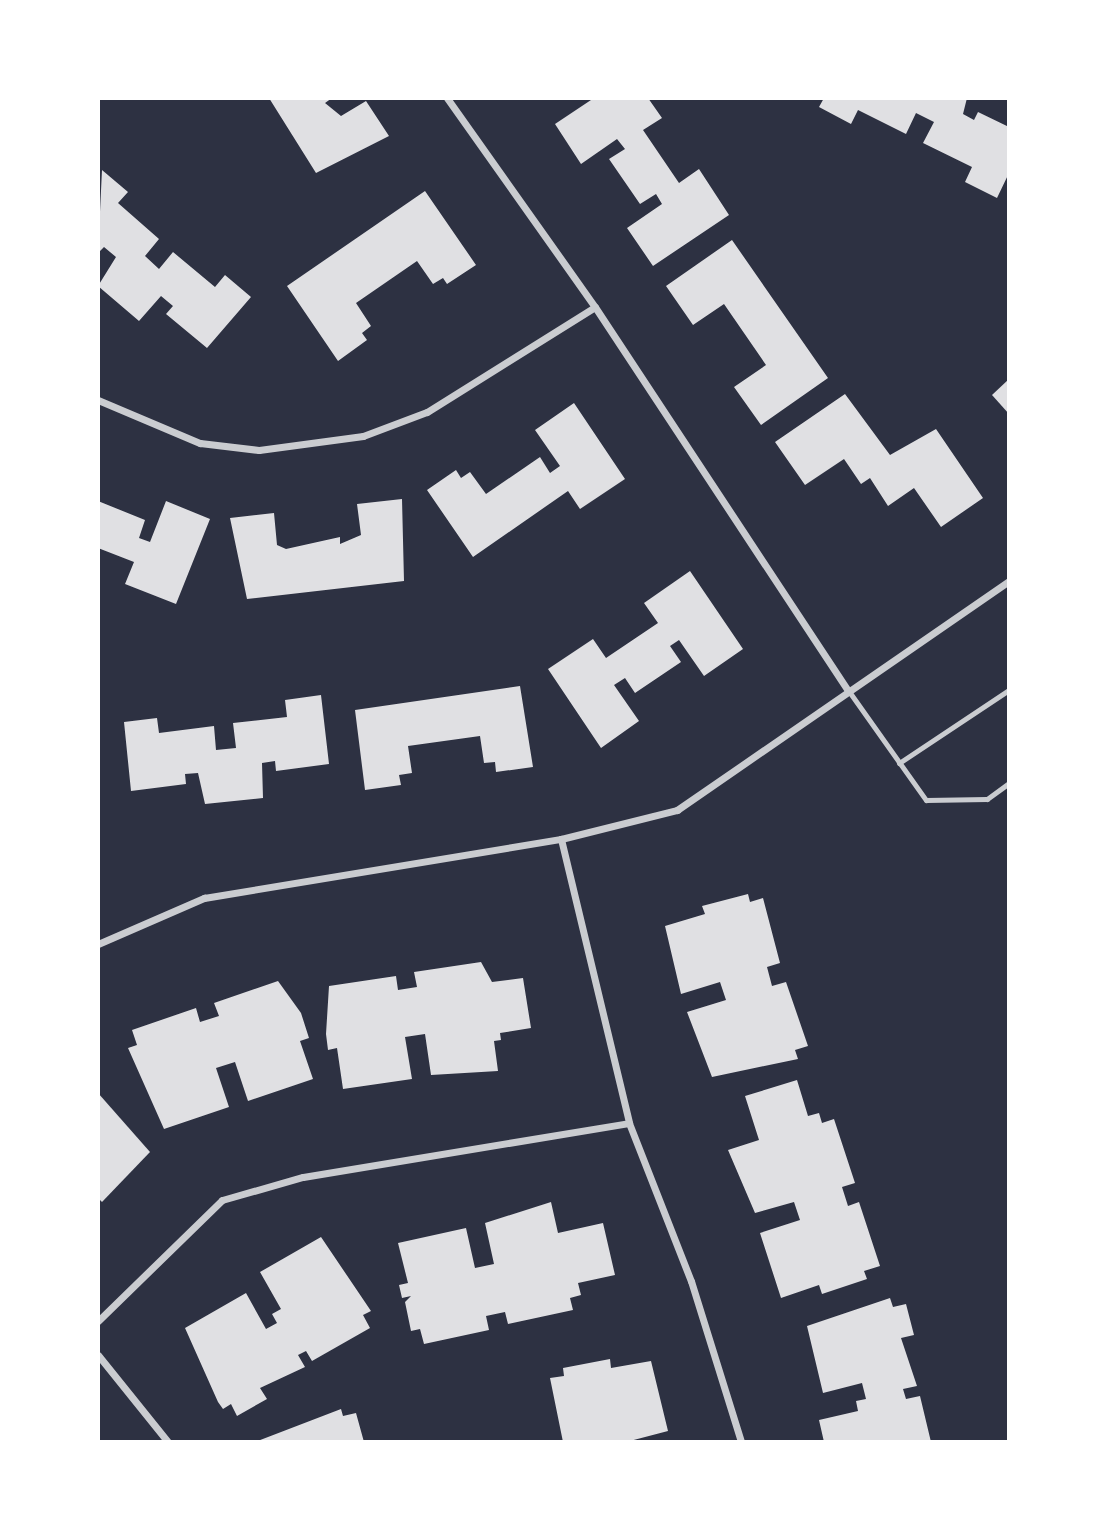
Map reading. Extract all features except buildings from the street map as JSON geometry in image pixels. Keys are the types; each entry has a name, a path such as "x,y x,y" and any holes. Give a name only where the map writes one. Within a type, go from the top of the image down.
{"street":[{"path":"447,98 595,307 848,690"},
{"path":"98,400 200,443 259,450 363,436 427,412 595,307"},
{"path":"98,944 204,898 561,839 677,810 1009,580"},
{"path":"561,839 629,1123 691,1281 741,1442"},
{"path":"98,1321 222,1200 303,1177 629,1123"},
{"path":"98,1355 167,1442"}],"lane":[{"path":"848,690 926,800 987,799 1009,783"},
{"path":"900,763 1009,690"}]}
